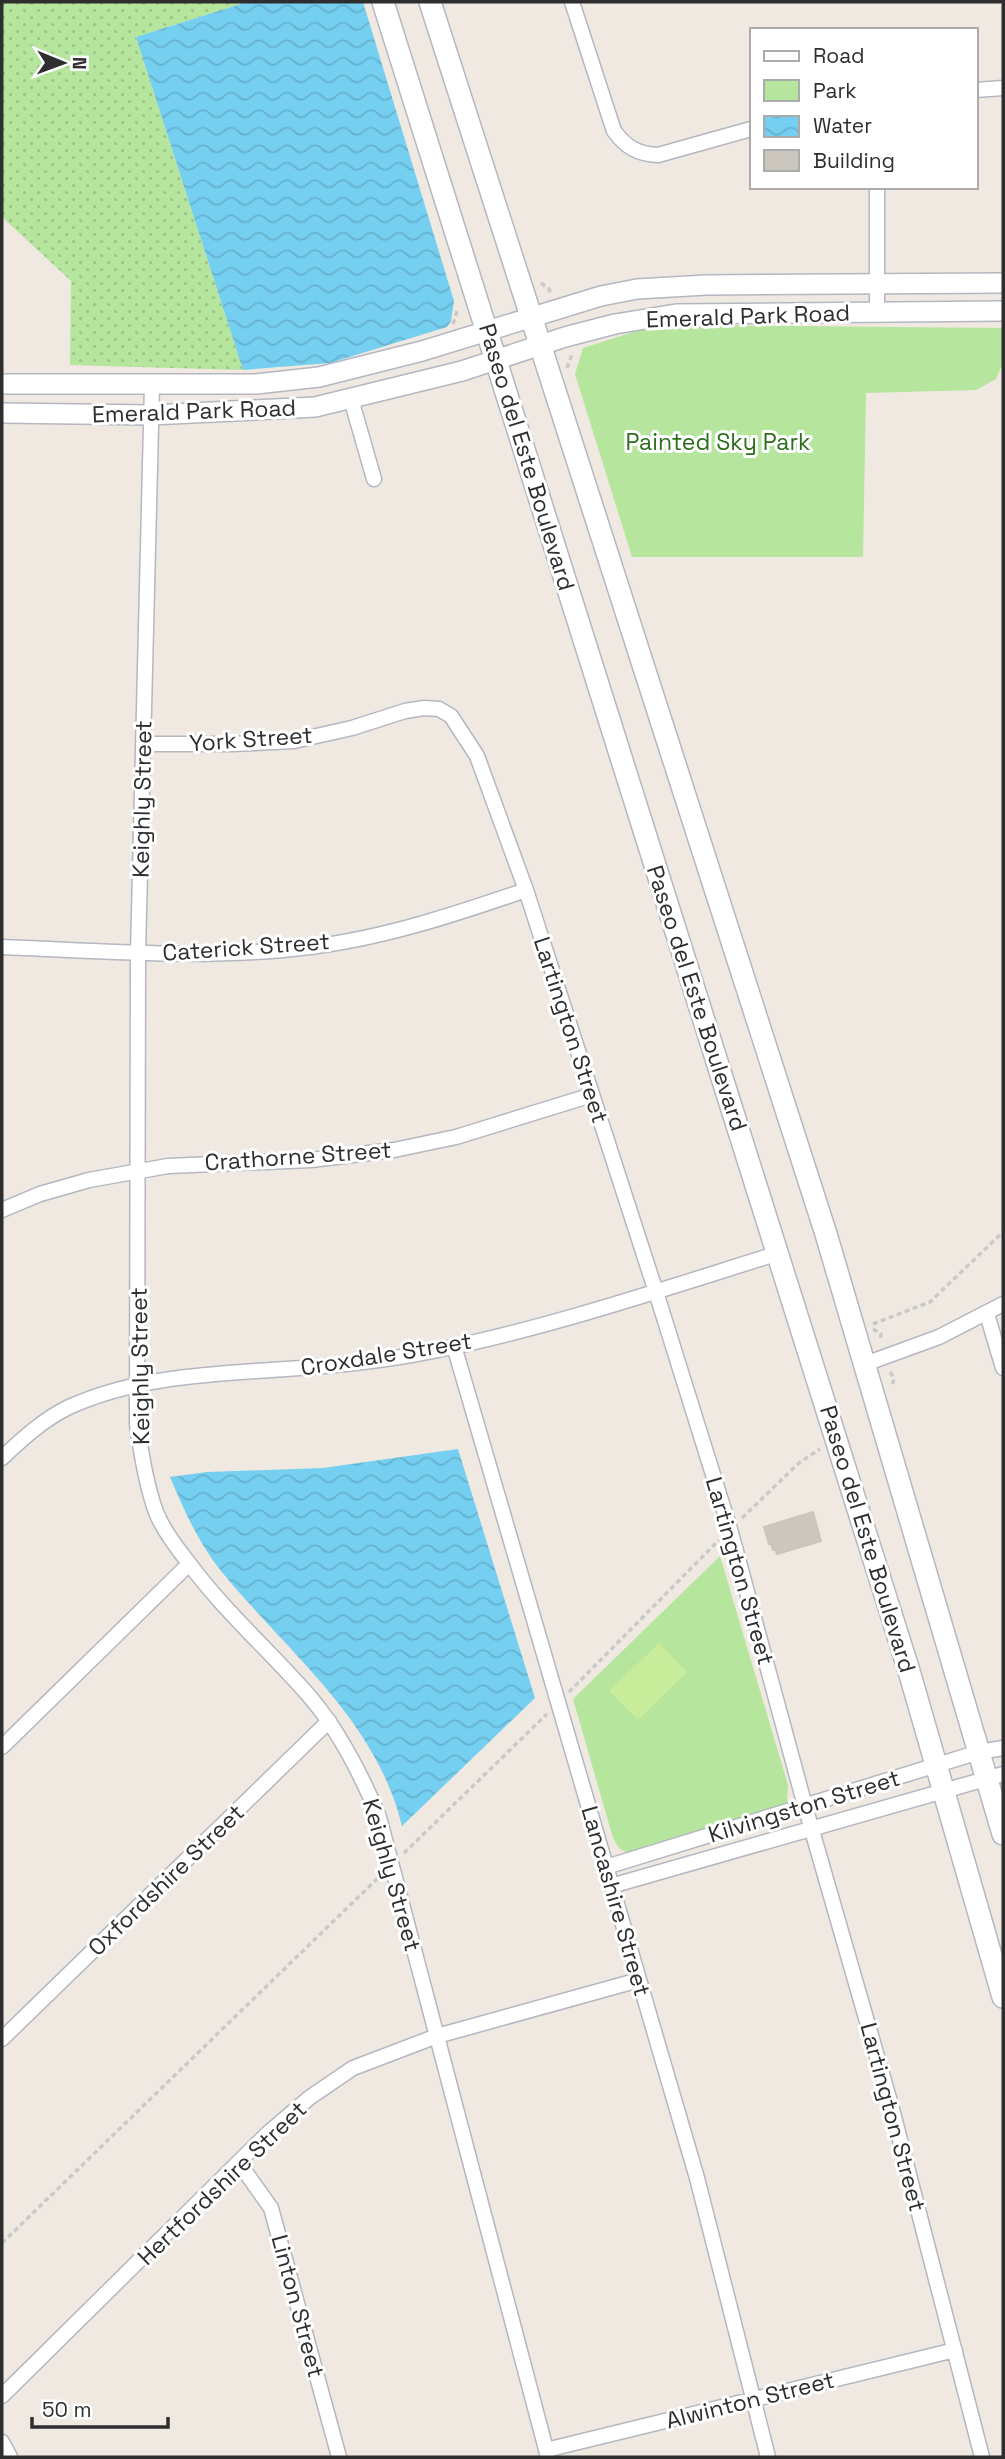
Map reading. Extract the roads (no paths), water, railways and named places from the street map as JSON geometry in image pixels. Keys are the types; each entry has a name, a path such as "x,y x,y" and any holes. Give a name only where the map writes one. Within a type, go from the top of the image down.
{"main road":[{"name":"Paseo del Este Boulevard","path":"383,2 909,1671 1003,1997"},
{"name":"Paseo del Este Boulevard","path":"430,2 855,1331 979,1752 995,1776 1003,1834"}],"street":[{"path":"572,2 614,131 621,142 632,150 644,155 658,155 750,129"},
{"path":"977,90 1003,88"},
{"path":"877,189 877,311"},
{"name":"Emerald Park Road","path":"2,384 257,384 319,376 422,351 601,296 637,289 706,285 1003,283"},
{"name":"Emerald Park Road","path":"2,413 151,415 315,407 462,371 615,324 676,314 1003,311"},
{"name":"Keighly Street","path":"152,385 138,953 137,1423 140,1443 156,1513 203,1583 329,1721 365,1784 379,1817 547,2454"},
{"path":"351,399 374,479"},
{"name":"York Street","path":"143,744 295,741 352,728 405,711 439,709"},
{"name":"Lartington Street","path":"439,709 451,716 477,756 526,890 730,1529 891,2105 982,2457"},
{"name":"Caterick Street","path":"2,947 138,953 258,951 311,947 417,924 526,890"},
{"name":"Crathorne Street","path":"2,1210 40,1194 89,1180 168,1166 311,1160 394,1150 456,1137 593,1095"},
{"name":"Croxdale Street","path":"2,1458 44,1422 67,1408 138,1385 182,1376 341,1365 454,1346 656,1292 779,1253"},
{"path":"865,1364 939,1337 1003,1304"},
{"path":"987,1314 1003,1368"},
{"name":"Lancashire Street","path":"454,1346 697,2178 768,2457"},
{"path":"2,1746 189,1564"},
{"name":"Oxfordshire Street","path":"2,2039 329,1721"},
{"name":"Kilvingston Street","path":"606,1867 979,1752 1003,1748"},
{"name":"Kilvingston Street","path":"611,1886 995,1776"},
{"name":"Hertfordshire Street","path":"2,2396 239,2163 309,2098 353,2068 437,2036 639,1980"},
{"name":"Linton Street","path":"239,2163 271,2208 339,2457"},
{"name":"Alwinton Street","path":"547,2454 753,2399 955,2350"},
{"path":"2,2442 10,2457"}],"water":[{"path":"247,2 363,2 454,301 451,321 447,327 330,363 243,370 136,37"},
{"path":"458,1449 535,1698 402,1826 389,1788 372,1752 351,1720 221,1571 192,1526 170,1477 207,1472 323,1468"}],"park label":[{"name":"Painted Sky Park","path":"718,442"}]}
